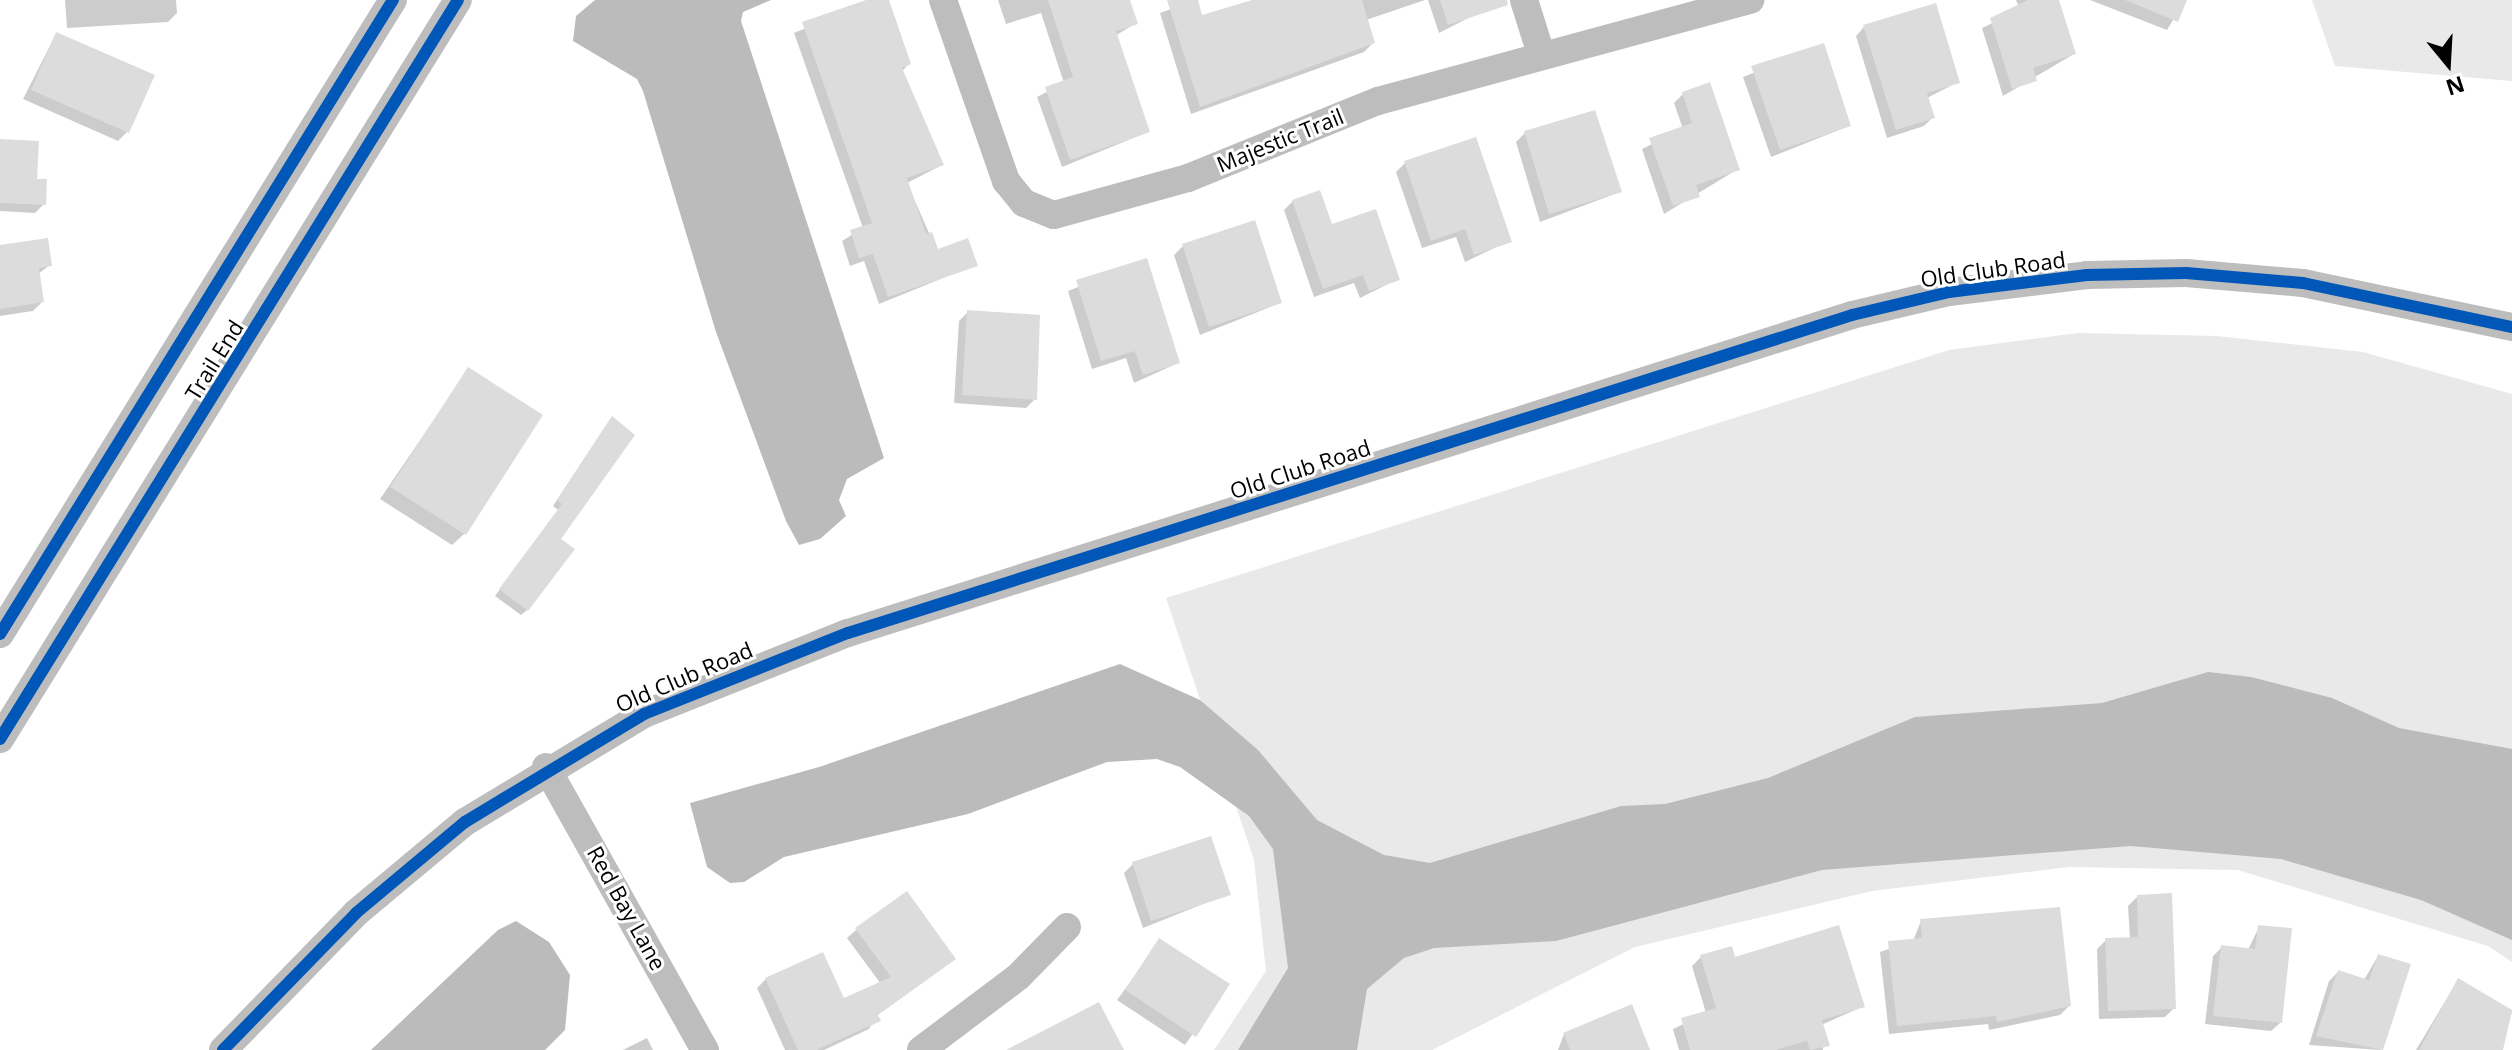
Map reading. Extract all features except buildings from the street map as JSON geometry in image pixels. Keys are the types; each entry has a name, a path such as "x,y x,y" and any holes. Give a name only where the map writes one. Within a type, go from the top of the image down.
{"street":[{"name":"Trail End","path":"0,634 393,0"},
{"name":"Trail End","path":"0,739 458,0"},
{"name":"Majestic Trail","path":"943,0 1006,181 1024,203 1054,215 1188,178 1378,101 1541,54 1751,0"},
{"path":"1524,0 1541,54"},
{"name":"Old Club Road","path":"223,1050 356,913 465,822 546,767 644,714 848,633 1852,315 1949,292 2087,275 2186,273 2303,283 2512,327"},
{"name":"Red Bay Lane","path":"546,767 705,1050"},
{"path":"921,1050 1018,977 1067,927"}],"shaded area":[{"path":"595,0 771,0 743,12 741,21 884,458 847,479 839,500 846,516 820,539 799,545 786,521 716,332 643,91 637,79 573,41 576,16"},
{"path":"2312,0 2512,0 2512,81 2335,66"},
{"path":"2078,333 2217,336 2363,352 2512,394 2512,962 2488,946 2238,870 2069,867 1872,891 1635,947 1432,1050 1214,1050 1266,971 1254,860 1166,598 1949,350"},
{"path":"1120,664 1200,700 1258,750 1317,820 1384,855 1430,863 1621,806 1665,804 1768,778 1915,717 2102,703 2208,672 2251,677 2332,698 2399,728 2512,749 2512,940 2421,900 2281,859 2131,846 1822,870 1556,941 1434,948 1404,958 1367,989 1357,1050 1238,1050 1288,968 1273,849 1249,816 1180,767 1157,759 1107,762 968,814 784,857 744,882 730,883 707,867 690,803 819,767"},
{"path":"516,921 549,942 570,975 565,1030 545,1050 371,1050 498,930"}],"cycle path":[{"path":"0,634 393,0"},
{"path":"0,739 458,0"},
{"path":"223,1050 356,913 465,822 644,714 848,633 1852,315 1949,292 2087,275 2186,273 2303,283 2512,327"}]}
